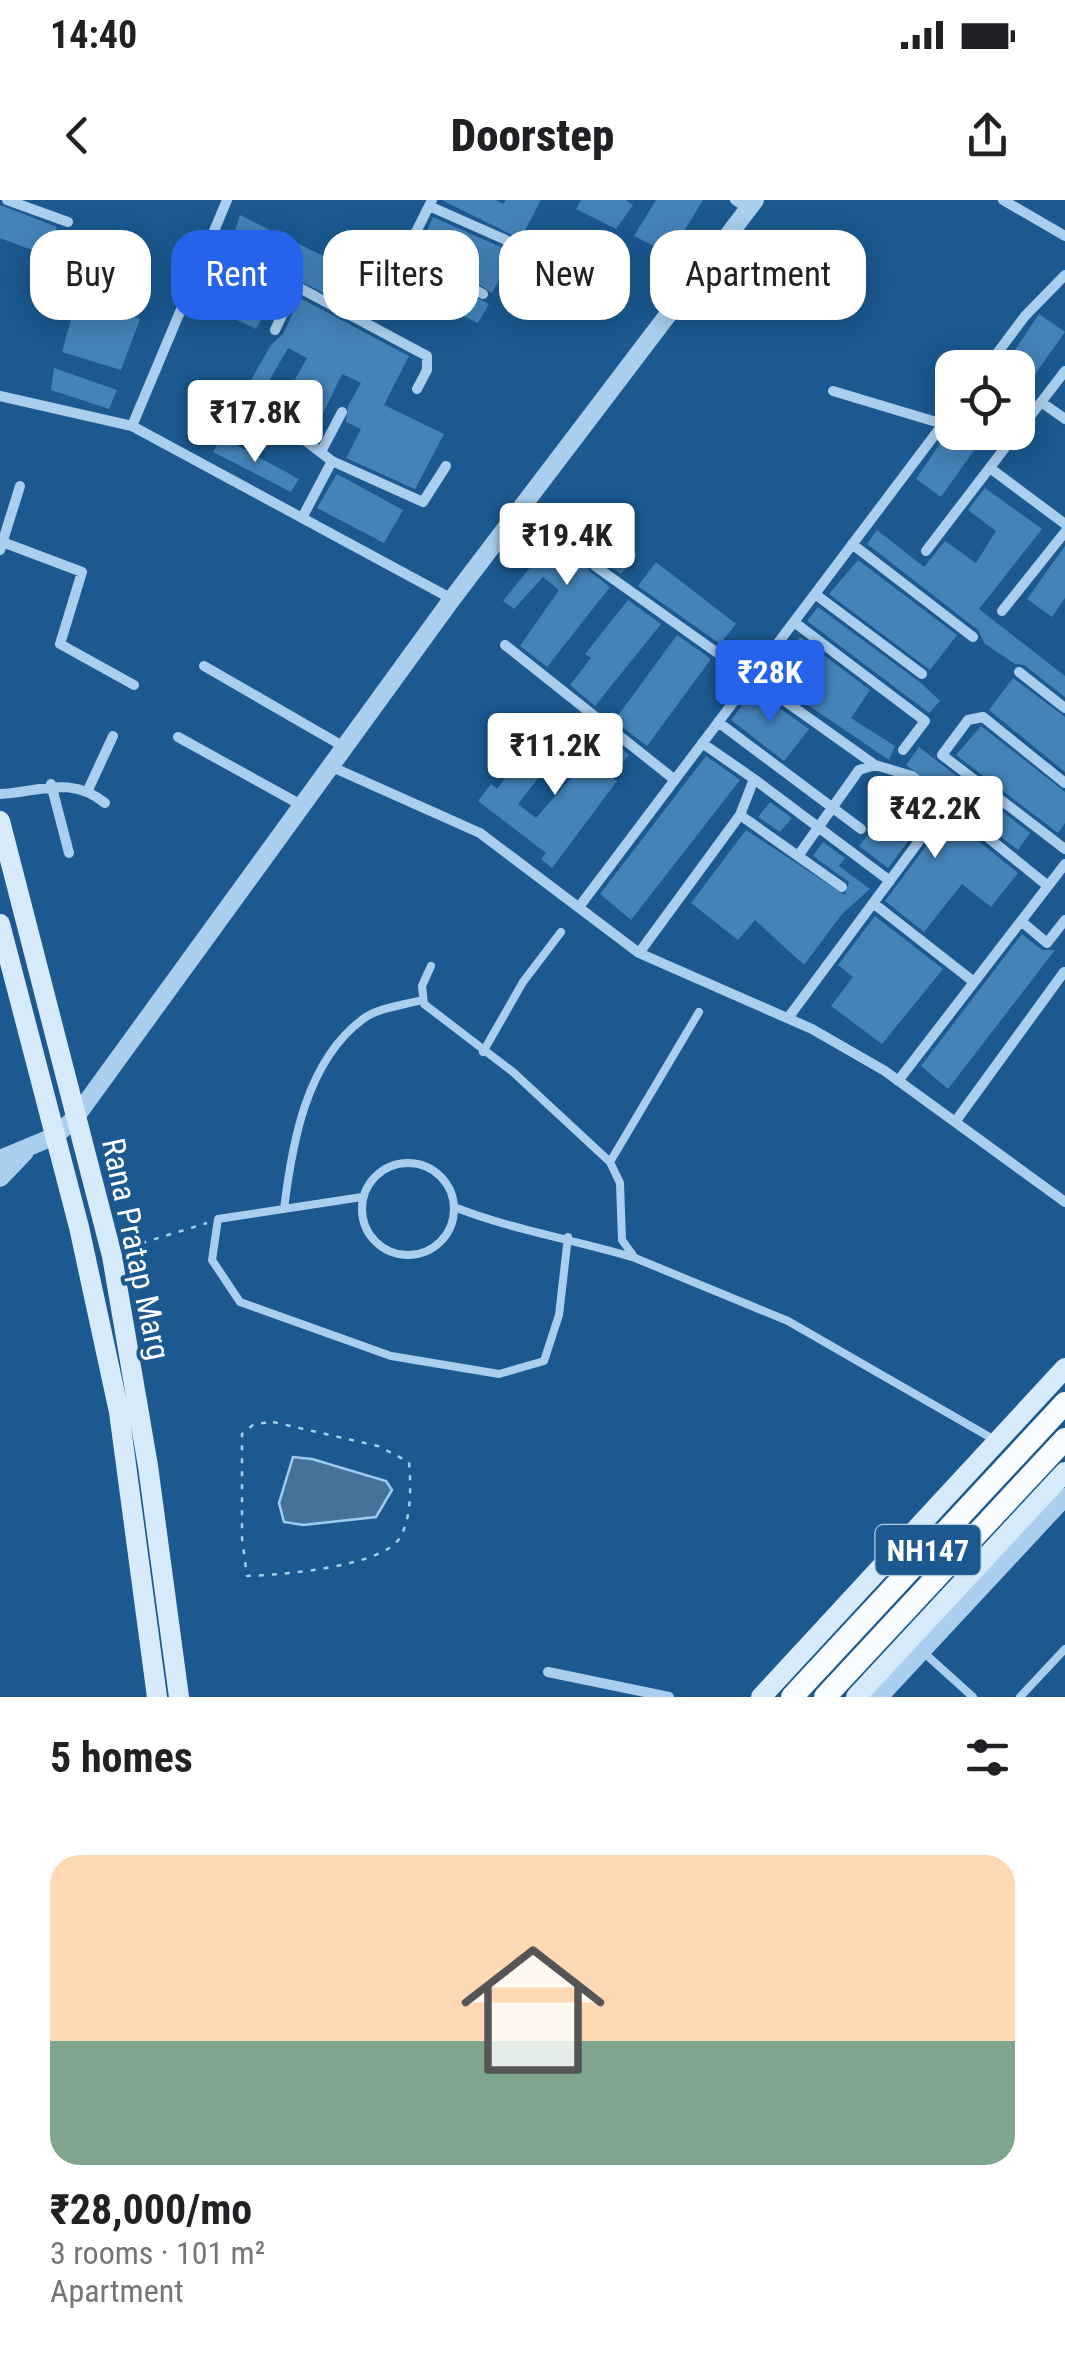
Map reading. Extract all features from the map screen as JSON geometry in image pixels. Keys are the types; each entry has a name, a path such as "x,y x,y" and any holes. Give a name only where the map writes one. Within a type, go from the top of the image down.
{"highway":[{"name":"NH147","path":"792,1697 1065,1403"},
{"name":"NH147","path":"825,1697 1065,1438"}],"main road":[{"name":"Rana Pratap Marg","path":"2,836 112,1258 148,1466 179,1697"},
{"name":"Rana Pratap Marg","path":"0,924 87,1265 126,1468 157,1697"},
{"path":"87,1265 112,1258"},
{"path":"761,1697 1065,1368"},
{"path":"126,1468 148,1466"},
{"path":"856,1697 1065,1472"}],"street":[{"path":"7,200 68,222"},
{"path":"214,230 227,200"},
{"path":"1003,200 1065,236"},
{"path":"483,294 411,254 412,242 431,203 499,237"},
{"path":"0,1159 25,1152 55,1136 76,1118 746,203"},
{"path":"1000,350 1065,274"},
{"path":"303,290 427,356 427,370 417,389"},
{"path":"132,426 176,320"},
{"path":"275,330 280,320"},
{"path":"1035,409 1065,370"},
{"path":"286,389 274,417 332,461 423,502 446,466"},
{"path":"834,391 935,422"},
{"path":"0,396 132,426 452,600"},
{"path":"1041,402 1065,419"},
{"path":"322,450 342,412"},
{"path":"578,907 935,435"},
{"path":"926,552 1003,450"},
{"path":"302,518 332,461"},
{"path":"990,468 1065,524"},
{"path":"20,486 2,547 82,572 60,644 134,685"},
{"path":"1002,610 1065,532"},
{"path":"852,544 973,637"},
{"path":"595,566 875,765 912,776 1048,886"},
{"path":"815,594 922,674"},
{"path":"794,622 925,722 903,750"},
{"path":"505,645 675,780"},
{"path":"204,666 346,748"},
{"path":"1019,672 1065,708"},
{"path":"1065,783 983,717 968,720 942,755 1065,849"},
{"path":"718,722 860,829"},
{"path":"88,790 113,736"},
{"path":"178,737 304,807"},
{"path":"702,743 890,881"},
{"path":"798,856 859,770 875,765"},
{"path":"332,767 480,833 639,952 788,1018 898,1081 1065,1202"},
{"path":"639,952 740,815 754,780"},
{"path":"51,784 69,853"},
{"path":"0,794 26,792 51,784 88,790 105,804"},
{"path":"740,815 842,887"},
{"path":"788,1018 928,829"},
{"path":"898,1081 1065,864"},
{"path":"873,903 974,982"},
{"path":"1021,921 1046,944 1065,920"},
{"path":"956,1122 1064,972"},
{"path":"0,1178 14,1168 25,1152"},
{"path":"879,1697 1063,1502"},
{"path":"548,1672 661,1696"}],"lane":[{"path":"483,1052 542,954 561,932"},
{"path":"431,966 422,986 422,1000 573,1123 610,1162 620,1183 622,1240 635,1258"},
{"path":"284,1209 290,1161 309,1094 336,1045 365,1017 422,1000"},
{"path":"610,1162 699,1012"},
{"path":"414,1162 433,1170 450,1190 454,1207 452,1224 443,1240 424,1252 406,1255 384,1248 364,1224 362,1197 376,1174 398,1163 414,1162"},
{"path":"362,1197 218,1220 212,1260 240,1302 391,1356 499,1374 544,1361 559,1315 568,1238"},
{"path":"454,1207 502,1226 568,1238 635,1258 788,1320 997,1442"},
{"path":"1020,1697 1065,1649"},
{"path":"922,1651 973,1697"}],"path":[{"path":"112,1258 218,1220"},
{"path":"273,1422 316,1430 403,1457 409,1462 411,1484 407,1514 398,1540 384,1552 337,1565 248,1576 243,1557 245,1495 240,1451 242,1434 254,1424 273,1422"}],"water":[{"path":"293,1457 386,1481 392,1490 376,1517 303,1525 284,1522 279,1503"}],"building":[{"path":"442,200 496,200 503,204 506,200 541,200 525,230 502,230"},
{"path":"581,200 626,200 633,205 616,229 576,209"},
{"path":"656,200 703,200 685,230 650,230 650,244 634,236"},
{"path":"0,205 57,227 30,230 30,249 0,238"},
{"path":"240,215 270,230 235,230"},
{"path":"433,217 462,230 427,230"},
{"path":"479,237 499,246 499,280 492,293 479,285"},
{"path":"303,246 323,256 323,293 303,283"},
{"path":"479,299 489,304 478,323 472,320 479,320"},
{"path":"303,300 323,310 323,320 341,320 409,356 384,405 444,434 415,489 346,458 361,429 346,422 348,406 361,383 342,374 315,430 285,414 294,392 293,383 307,358 288,348 250,414 235,408 271,345 283,334 290,320 303,320"},
{"path":"1039,314 1065,332 1035,374 1035,350 1015,350"},
{"path":"71,320 140,320 121,370 62,352"},
{"path":"237,320 261,320 256,329"},
{"path":"54,368 117,390 109,409 51,390"},
{"path":"221,437 299,479 291,492 213,452"},
{"path":"936,450 974,450 941,497 916,479"},
{"path":"337,474 403,510 384,543 317,508"},
{"path":"985,488 1042,529 979,609 1065,676 1065,697 1024,665 1015,664 984,643 978,630 867,544 877,530 924,567 945,541 976,563 996,531 968,510"},
{"path":"574,513 585,522 559,554 574,566 606,527 637,554 621,574 599,558 589,560 588,570 610,587 547,667 520,646 559,590 543,577 514,609 503,601"},
{"path":"1065,546 1065,598 1052,617 1027,599"},
{"path":"858,560 957,635 930,670 829,594"},
{"path":"656,562 736,624 720,644 638,586"},
{"path":"628,600 661,624 595,706 570,685 591,658 585,654"},
{"path":"818,607 940,701 929,713 807,621"},
{"path":"677,635 711,659 647,746 614,721"},
{"path":"800,637 870,690 851,718 895,746 889,760 768,678"},
{"path":"1013,678 1065,717 1065,772 989,710"},
{"path":"754,690 809,729 784,761 731,720"},
{"path":"981,726 1065,792 1065,823 1058,833 956,755"},
{"path":"607,737 629,755 610,776 617,781 552,868 541,859 546,853 478,801 491,784 497,789 532,741 554,758 518,804 536,818"},
{"path":"919,747 1030,833 1018,850 906,765"},
{"path":"706,756 740,780 631,920 600,894"},
{"path":"908,784 1018,873 991,907 962,884 924,932 885,901 935,834 936,825 919,815 907,832 912,836 888,868 859,846"},
{"path":"770,802 792,818 780,832 758,817"},
{"path":"746,830 845,895 849,882 813,856 823,842 845,858 839,866 870,889 842,914 804,965 755,920 738,940 691,903"},
{"path":"875,916 943,969 882,1044 831,1006 853,977 838,965"},
{"path":"1022,934 1042,950 1055,950 948,1089 921,1066"}]}
